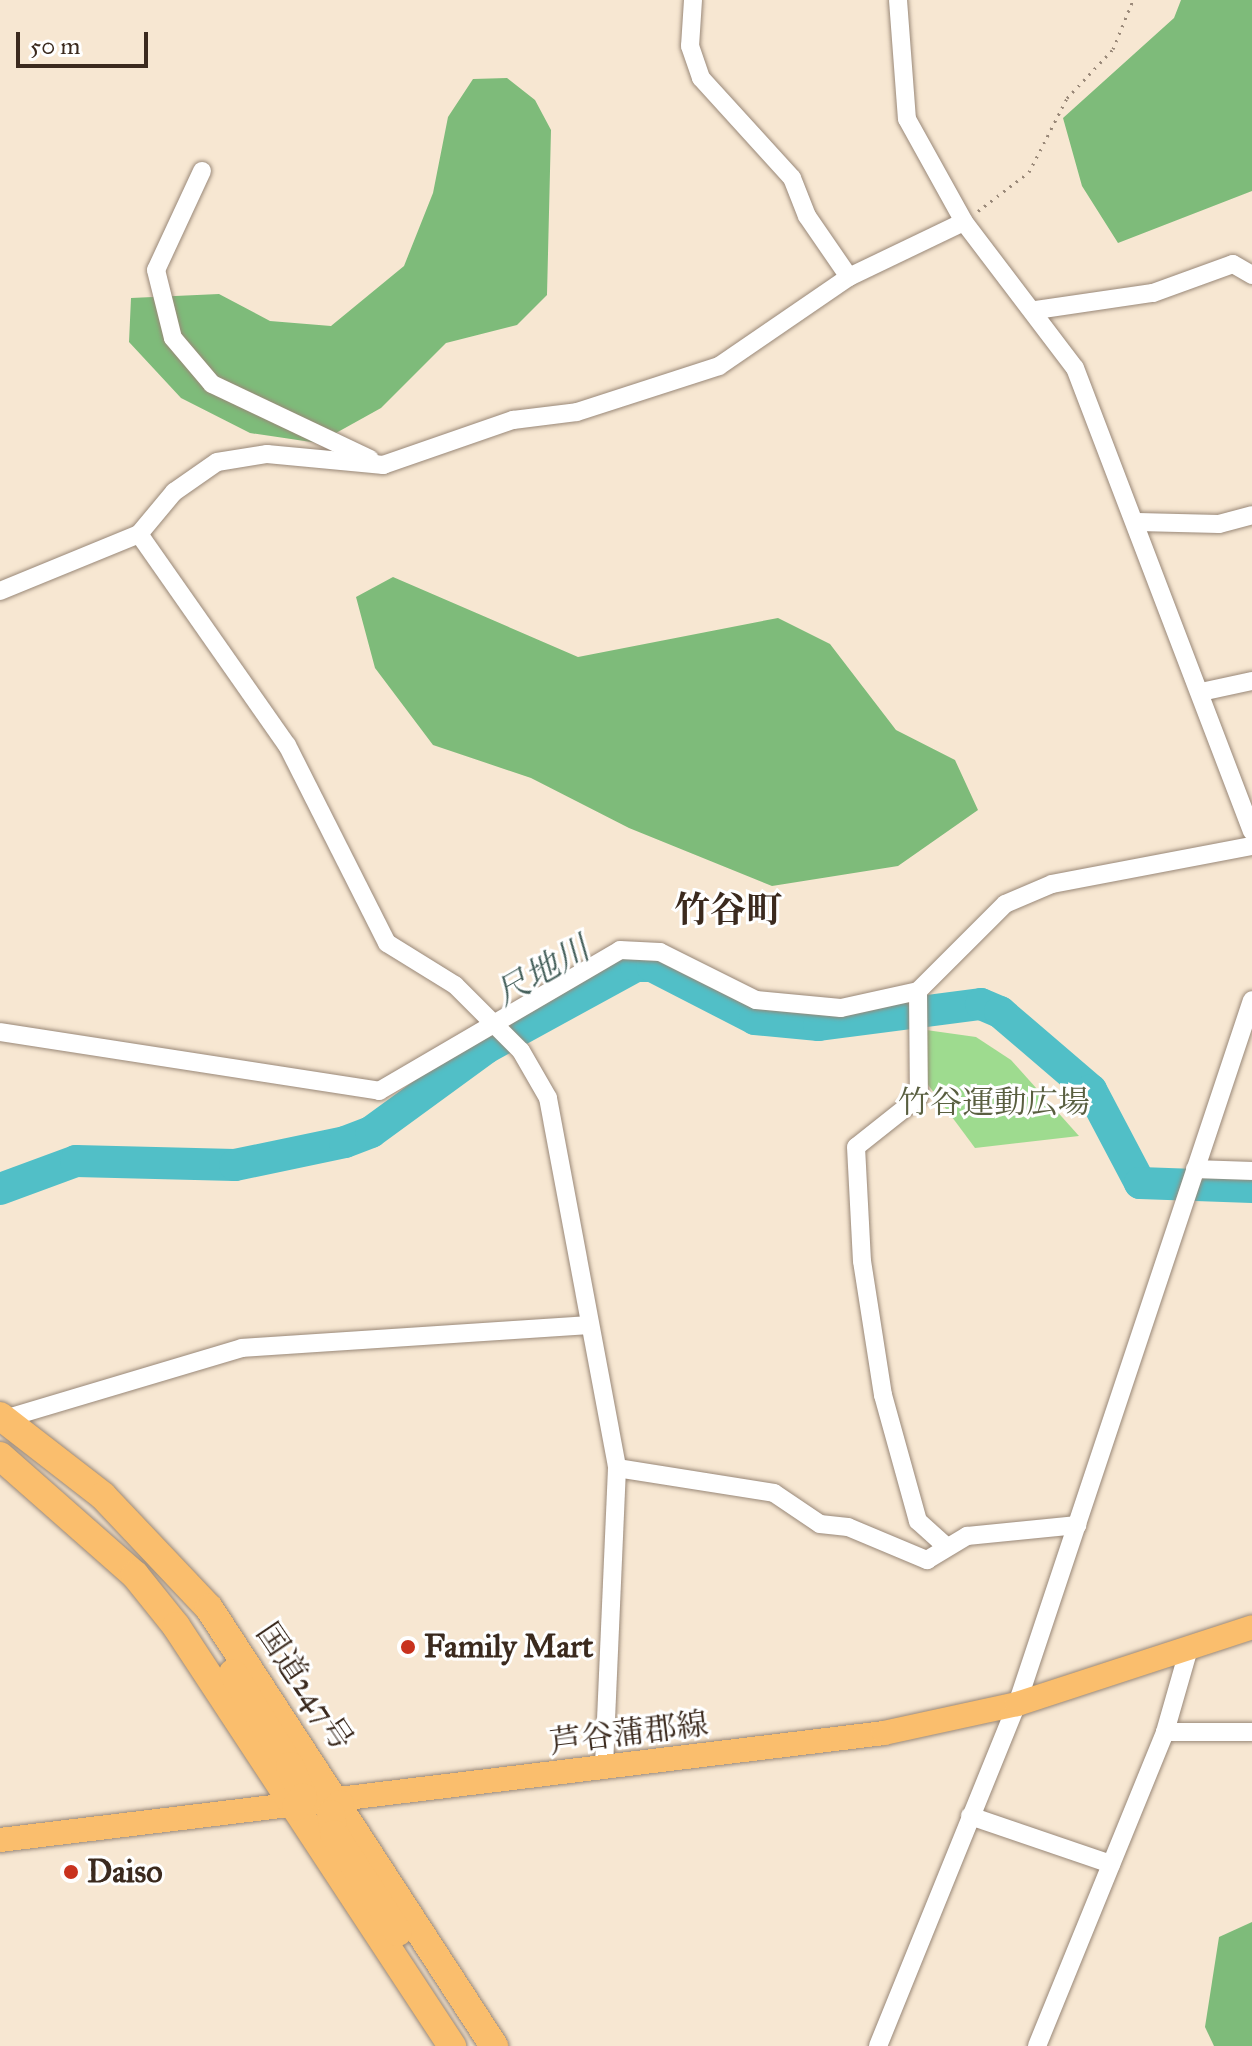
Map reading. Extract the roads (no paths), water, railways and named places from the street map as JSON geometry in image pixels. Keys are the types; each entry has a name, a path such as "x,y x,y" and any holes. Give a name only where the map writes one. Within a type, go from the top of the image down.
{"highway":[{"name":"国道247号","path":"2,1417 103,1496 183,1581 242,1653 494,2046"},
{"path":"0,1456 135,1575 217,1684 293,1810 450,2043"},
{"path":"183,1581 290,1766 303,1797 293,1810"},
{"path":"340,1804 331,1814 334,1834 420,1968 450,2043"}],"main road":[{"name":"芦谷蒲郡線","path":"0,1840 293,1810 884,1733 1017,1704 1188,1652 1252,1627"}],"street":[{"path":"693,0 690,46 701,78 792,178 807,216 849,277"},
{"path":"898,0 907,119 964,222 1036,310 1075,368 1138,522 1252,831"},
{"path":"202,171 156,270 173,338 212,384 383,465"},
{"path":"0,591 139,534 174,492 217,462 267,454 383,465 513,420 577,412 719,366 849,277 964,222"},
{"path":"1036,310 1153,293 1233,264 1252,275"},
{"path":"1138,522 1219,524 1252,515"},
{"path":"139,534 287,745 387,943 455,985 513,1043 548,1098 617,1468 604,1770"},
{"path":"1201,692 1252,681"},
{"path":"0,1032 379,1091 620,950 642,947 756,1000 841,1008 917,994 1005,904 1052,884 1252,846"},
{"path":"917,994 915,1019 919,1097 856,1147 862,1261 883,1395 918,1521 946,1546"},
{"path":"878,2046 1017,1704 1252,1000"},
{"path":"1194,1172 1252,1171"},
{"path":"2,1417 242,1348 588,1325"},
{"path":"617,1468 774,1493 820,1524 848,1527 927,1560 946,1546 1013,1527 1077,1525"},
{"path":"1037,2046 1165,1732 1188,1652"},
{"path":"1165,1732 1252,1732"},
{"path":"970,1816 1111,1864"}],"waterway":[{"name":"尺地川","path":"0,1189 76,1161 235,1165 345,1142 371,1132 486,1048 636,966 652,966 755,1019 819,1025 981,1004 1000,1012 1091,1090 1140,1183 1252,1187"}],"place":[{"name":"Family Mart","path":"408,1647"},
{"name":"Daiso","path":"71,1872"}],"district":[{"name":"竹谷町","path":"728,911"}],"park label":[{"name":"竹谷運動広場","path":"994,1103"}]}
